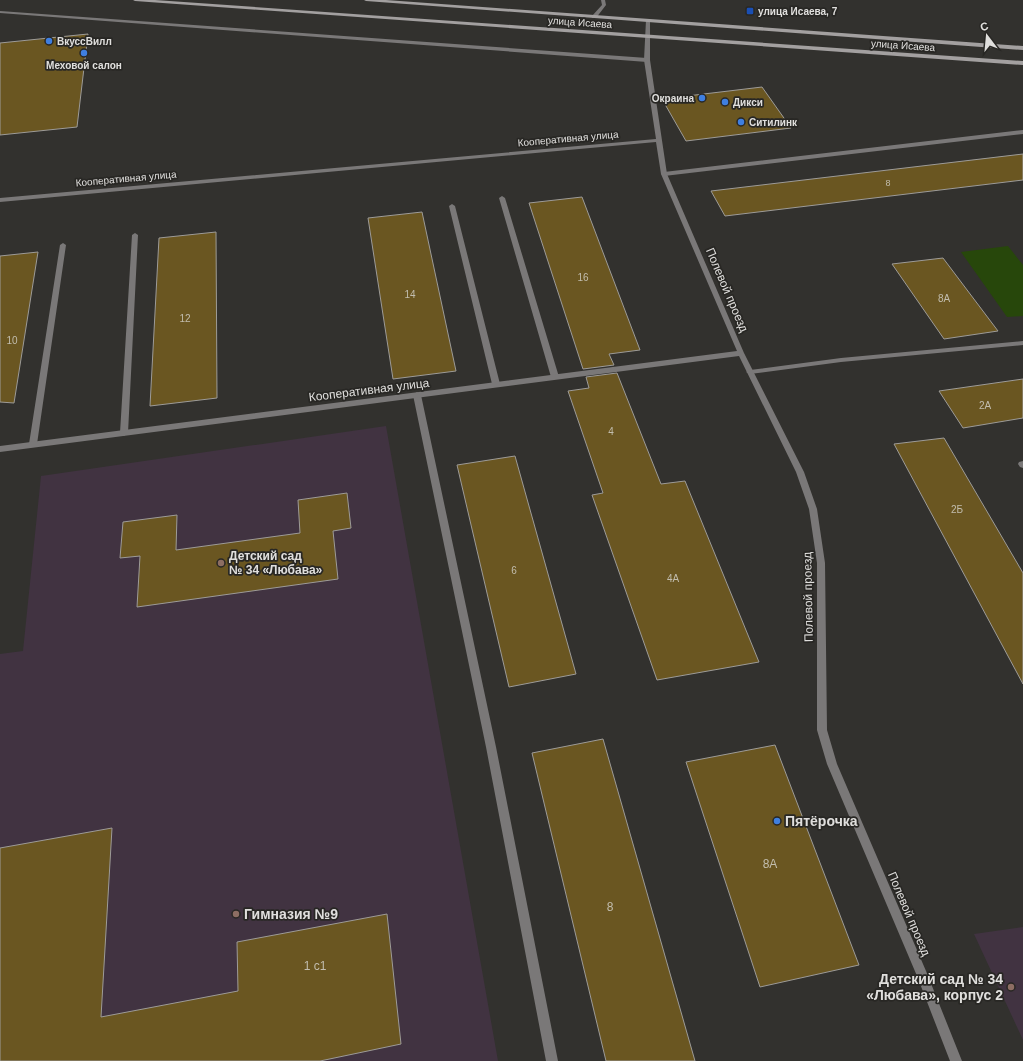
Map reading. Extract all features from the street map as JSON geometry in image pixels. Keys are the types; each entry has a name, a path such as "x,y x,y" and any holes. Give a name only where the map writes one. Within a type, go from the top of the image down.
{"main road":[{"name":"улица Исаева","path":"135,0 1023,63"},
{"name":"улица Исаева","path":"366,0 1023,48"}],"street":[{"path":"594,17 604,5 603,0"},
{"path":"0,12 647,60"},
{"name":"Полевой проезд","path":"648,20 647,60 664,174 741,353 800,472 813,509 821,562 822,730 832,764 922,975 956,1061"},
{"path":"664,174 1023,132"},
{"name":"Кооперативная улица","path":"0,200 660,140"},
{"path":"502,198 555,377"},
{"path":"452,206 496,384"},
{"path":"124,433 135,235"},
{"path":"33,444 63,245"},
{"path":"750,372 841,360 1023,343"},
{"name":"Кооперативная улица","path":"0,449 741,353"},
{"path":"417,395 491,747 552,1061"}],"shaded area":[{"path":"386,426 498,1061 0,1061 0,654 23,651 41,476"},
{"name":"Детский сад № 34 «Любава», корпус 2","path":"1023,927 1023,1040 974,934"}],"green space":[{"path":"1008,246 1023,265 1023,316 1007,317 961,252"}],"building":[{"path":"88,34 77,127 0,135 0,43"},
{"path":"762,87 791,128 686,141 662,99"},
{"path":"1023,154 1023,180 725,216 711,191"},
{"path":"582,197 640,350 609,354 614,365 583,369 529,203"},
{"path":"422,212 456,371 393,379 368,218"},
{"path":"216,232 217,398 150,406 159,238"},
{"path":"38,252 14,403 0,402 0,256"},
{"path":"943,258 998,331 944,339 892,264"},
{"path":"617,373 661,484 685,481 759,662 657,680 592,495 603,493 568,391 589,388 586,377"},
{"path":"1023,379 1023,418 963,428 939,391"},
{"path":"944,438 1023,573 1023,684 894,444"},
{"path":"515,456 576,674 509,687 457,465"},
{"path":"347,493 351,528 333,531 338,579 137,607 140,556 120,558 123,522 177,515 176,550 300,533 298,500"},
{"path":"603,739 695,1061 606,1061 532,753"},
{"path":"775,745 859,965 760,987 686,762"},
{"path":"112,828 101,1017 238,991 237,942 387,914 401,1044 320,1061 0,1061 0,848"}],"place":[{"name":"улица Исаева, 7","path":"750,11"},
{"name":"ВкуссВилл","path":"49,41"},
{"name":"Меховой салон","path":"84,53"},
{"name":"Окраина","path":"702,98"},
{"name":"Дикси","path":"725,102"},
{"name":"Ситилинк","path":"741,122"},
{"name":"Детский сад № 34 «Любава»","path":"221,563"},
{"name":"Пятёрочка","path":"777,821"},
{"name":"Гимназия №9","path":"236,914"},
{"name":"Детский сад № 34 «Любава», корпус 2","path":"1011,987"}]}
